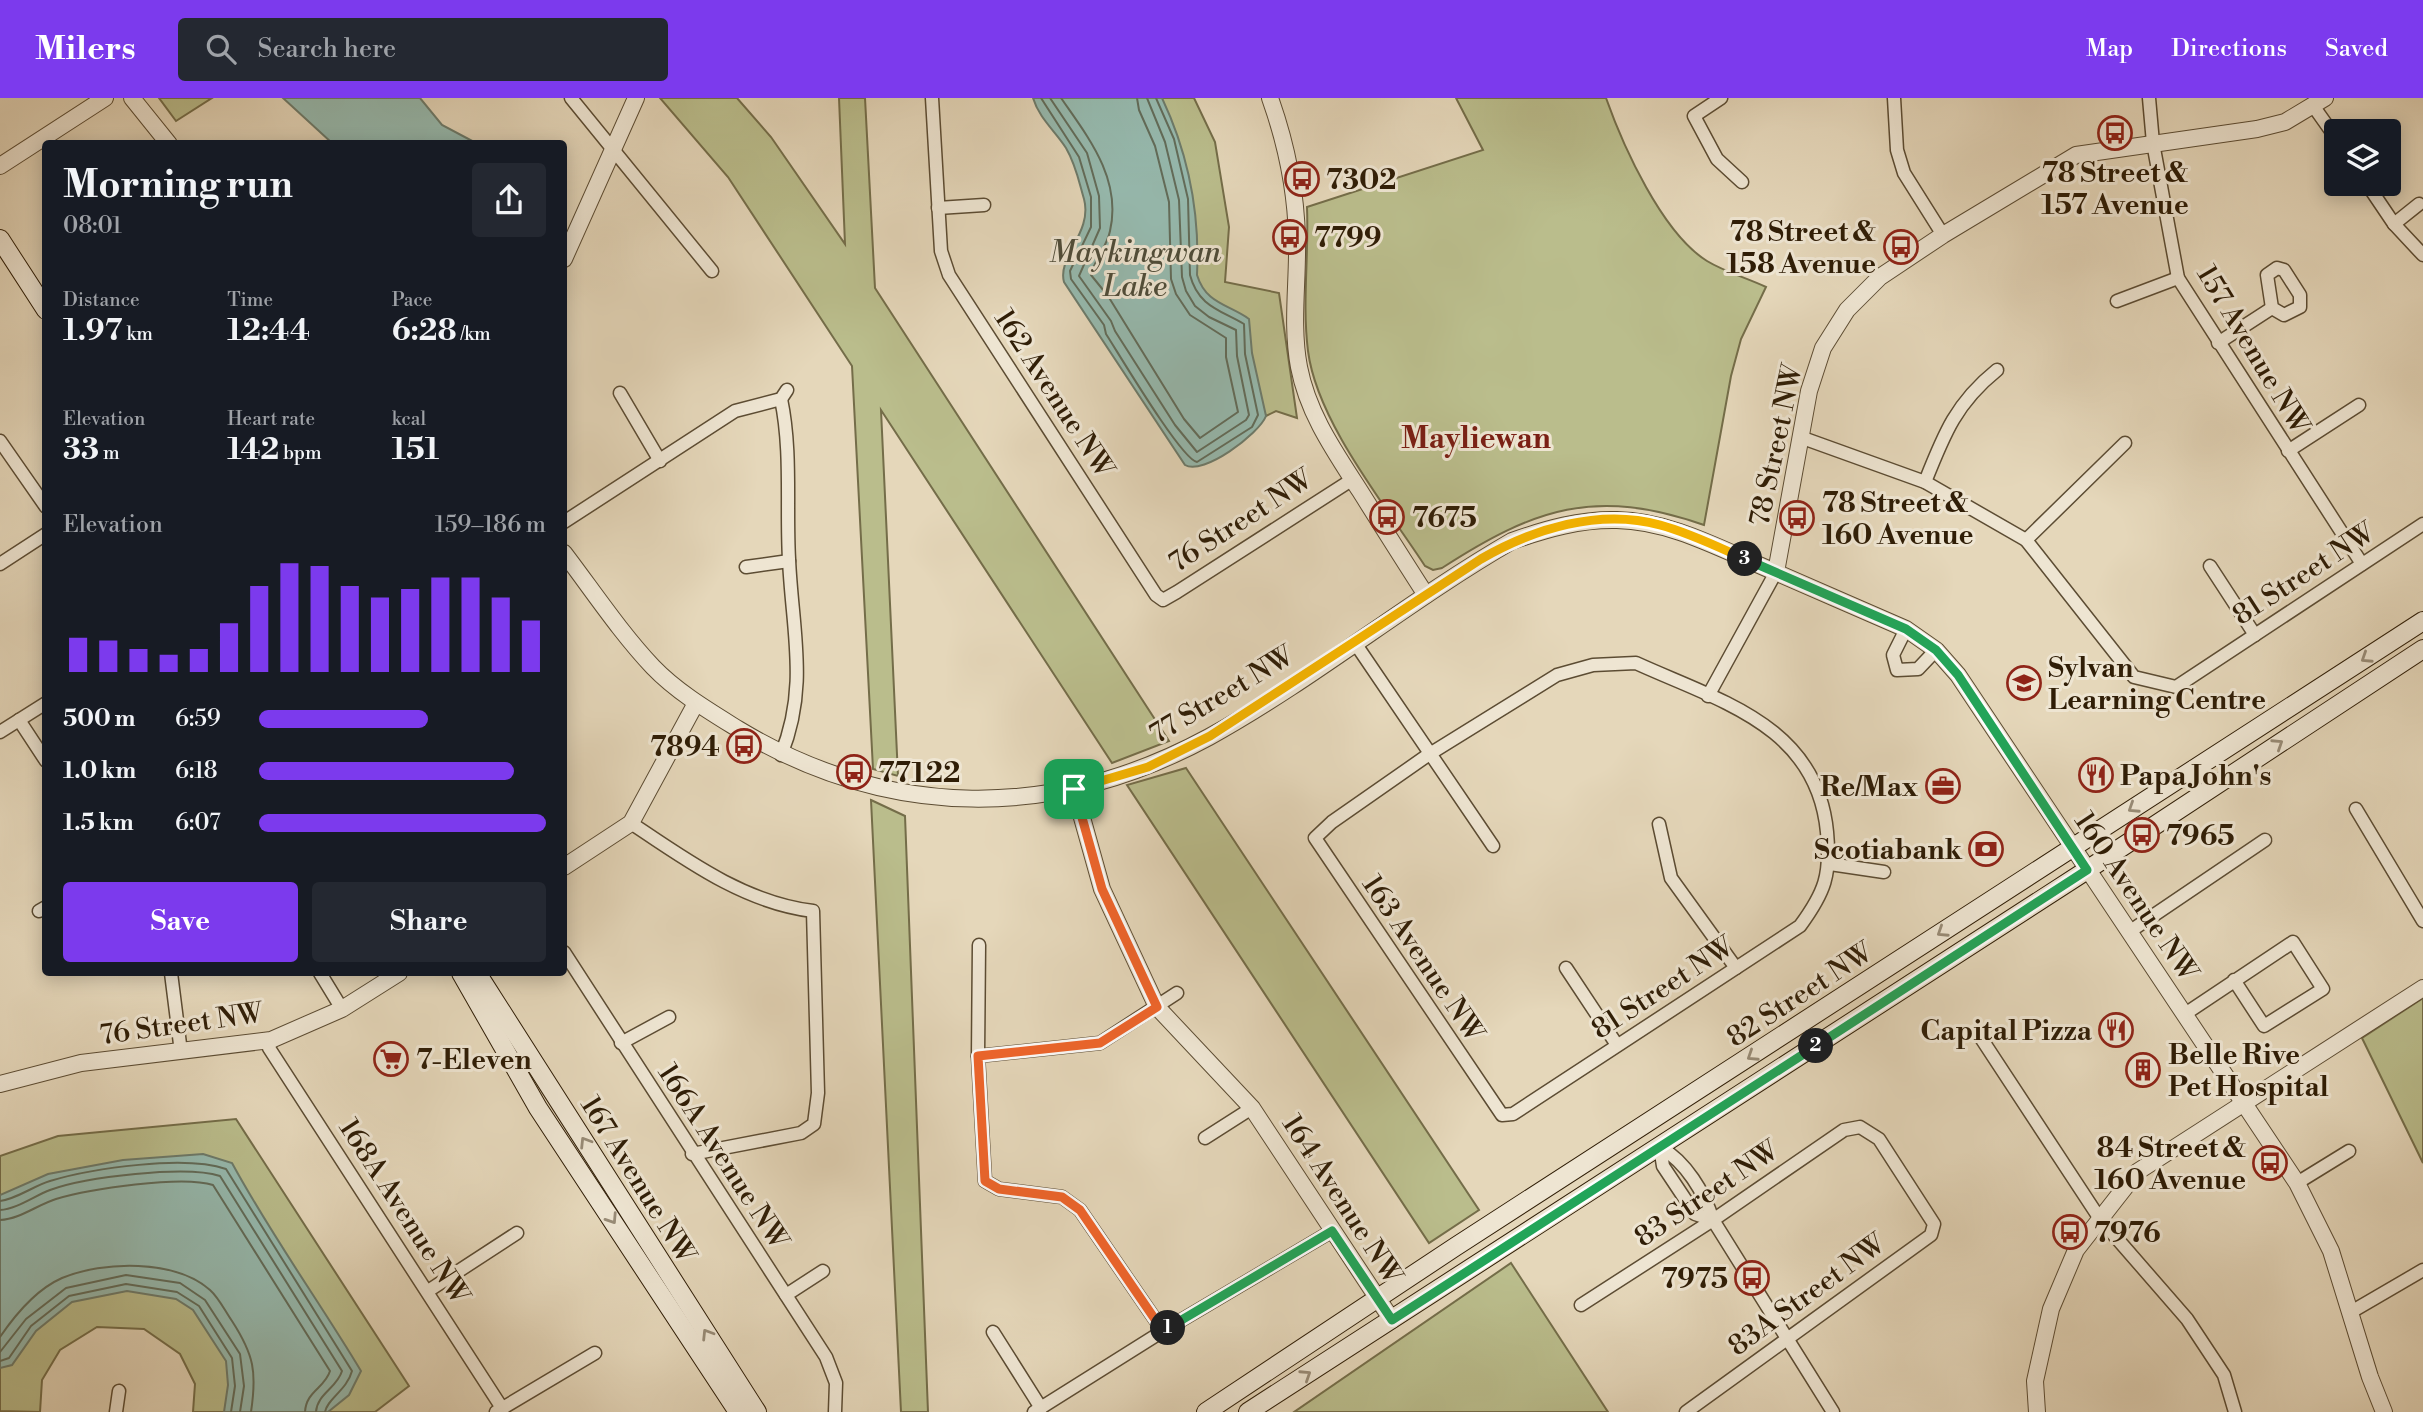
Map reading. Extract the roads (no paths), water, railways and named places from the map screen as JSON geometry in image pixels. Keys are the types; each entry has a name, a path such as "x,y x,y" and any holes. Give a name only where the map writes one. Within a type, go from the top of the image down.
{"main road":[{"path":"0,239 42,304"},
{"name":"82 Street NW","path":"1206,1412 2423,621"},
{"name":"82 Street NW","path":"1248,1412 2087,870 2423,649"},
{"name":"167 Avenue NW","path":"463,976 538,1108 719,1369 757,1412"},
{"name":"167 Avenue NW","path":"479,976 719,1369 738,1412"},
{"path":"1646,1125 1660,1147"}],"street":[{"path":"0,166 105,98"},
{"path":"132,98 166,140"},
{"path":"571,98 712,271"},
{"path":"567,252 636,98"},
{"name":"162 Avenue NW","path":"932,98 941,251 949,275 1156,595"},
{"path":"1270,98 1282,137 1293,192 1297,242 1293,305 1299,369 1320,426 1426,595"},
{"path":"1721,98 1694,116 1717,159 1742,182"},
{"path":"1894,98 1897,150 1904,173 1943,235"},
{"name":"157 Avenue NW","path":"2149,98 2153,143 2178,278 2362,564"},
{"path":"2319,102 2327,119"},
{"name":"78 Street NW","path":"1708,696 1776,572 1809,391 1823,348 1847,310 1880,277 1943,235 2076,155 2257,129 2285,121 2319,102"},
{"path":"2375,196 2394,224 2423,255"},
{"path":"2394,224 2419,204"},
{"path":"938,208 984,205"},
{"path":"2118,301 2178,278"},
{"path":"2218,343 2272,309"},
{"path":"1925,482 1949,421 1972,390 1997,370"},
{"path":"620,393 660,461"},
{"path":"567,520 735,411 784,394 789,561 799,666 791,730 781,755"},
{"path":"2288,451 2359,405"},
{"path":"1800,437 1925,482 2026,540 2125,443"},
{"path":"0,441 42,501"},
{"name":"76 Street NW","path":"1156,595 1163,600 1177,592 1353,479"},
{"name":"77 Street NW","path":"567,557 654,668 696,703 781,755 840,778 895,793 996,799 1074,789 1148,767 1210,736 1513,541 1541,530 1586,521 1618,520 1658,524"},
{"name":"160 Avenue NW","path":"1658,524 1906,629 1936,650 1965,685 2071,848 2297,1183 2331,1251 2370,1377 2384,1412"},
{"name":"81 Street NW","path":"2026,540 2134,677 2176,687 2423,524"},
{"path":"0,564 42,537"},
{"path":"746,568 789,561"},
{"path":"2210,566 2255,635"},
{"path":"1906,629 1893,655 1897,670 1918,669 1936,650"},
{"path":"1354,643 1428,755 1493,846"},
{"path":"1428,755 1557,675 1593,665 1636,663 1764,722 1797,753 1814,780 1825,808 1830,864 1884,872"},
{"path":"567,865 631,823 696,703"},
{"path":"0,732 42,706"},
{"path":"19,720 42,755"},
{"name":"163 Avenue NW","path":"1428,755 1315,838 1494,1104"},
{"name":"164 Avenue NW","path":"1074,789 1102,889 1157,1007 1252,1108 1392,1320"},
{"path":"2356,809 2423,921"},
{"path":"631,823 702,871 789,908 813,911 818,1093 814,1124 801,1133 692,1154"},
{"path":"1659,824 1671,878 1736,968"},
{"path":"2129,932 2265,840"},
{"name":"81 Street NW","path":"1494,1104 1502,1115 1513,1114 1800,926 1818,901 1830,864"},
{"path":"2185,1014 2234,981 2293,942 2323,989 2264,1026 2234,981"},
{"path":"979,945 978,1056 985,1181 999,1189 1062,1197 1080,1210 1163,1331"},
{"name":"166A Avenue NW","path":"567,957 831,1366 835,1383 835,1412"},
{"path":"1566,968 1618,1045"},
{"path":"171,976 181,1052"},
{"path":"322,976 342,1009"},
{"name":"76 Street NW","path":"0,1084 81,1063 271,1040 342,1009 394,976"},
{"path":"2037,1412 2035,1381 2051,1309 2076,1250 2137,1172 2423,988"},
{"path":"978,1056 1100,1043 1177,993"},
{"name":"166A Avenue NW","path":"621,1044 669,1017"},
{"path":"1981,1038 2100,1219 2187,1319 2224,1375 2235,1412"},
{"name":"168A Avenue NW","path":"271,1040 269,1048 428,1290 499,1410"},
{"name":"164 Avenue NW","path":"1205,1139 1252,1108"},
{"name":"83 Street NW","path":"1581,1305 1713,1220 1844,1130 1860,1127 1879,1139 1923,1208"},
{"path":"1660,1147 1677,1157 1708,1202 1713,1220 1833,1412"},
{"path":"2297,1183 2349,1151"},
{"name":"83A Street NW","path":"1686,1412 1786,1337 1931,1235 1934,1224 1923,1208"},
{"path":"993,1332 1037,1410 1163,1331 1332,1231"},
{"path":"428,1290 517,1233"},
{"path":"2351,1312 2423,1270"},
{"path":"786,1295 824,1271"},
{"path":"499,1410 595,1353"},
{"path":"116,1412 119,1391"}],"water":[{"path":"283,98 420,98 442,125 470,140 329,140"},
{"name":"Maykingwan Lake","path":"1033,98 1162,98 1179,141 1191,184 1197,229 1197,275 1201,285 1212,298 1249,319 1252,353 1266,416 1253,433 1217,459 1204,465 1185,465 1064,282 1065,263 1084,222 1084,199 1069,154 1043,118"},
{"path":"203,1154 232,1163 361,1371 349,1395 328,1412 224,1412 228,1385 226,1361 193,1310 176,1299 127,1291 72,1302 36,1331 12,1365 0,1368 0,1195 48,1174 123,1160"}],"place":[{"name":"78 Street & 157 Avenue","path":"2115,133"},
{"name":"7302","path":"1302,179"},
{"name":"7799","path":"1290,237"},
{"name":"78 Street & 158 Avenue","path":"1901,247"},
{"name":"7675","path":"1387,517"},
{"name":"78 Street & 160 Avenue","path":"1797,518"},
{"name":"Sylvan Learning Centre","path":"2024,683"},
{"name":"7894","path":"744,746"},
{"name":"77122","path":"854,772"},
{"name":"Papa John's","path":"2096,775"},
{"name":"Re/Max","path":"1943,786"},
{"name":"7965","path":"2142,835"},
{"name":"Scotiabank","path":"1986,849"},
{"name":"Capital Pizza","path":"2116,1030"},
{"name":"7-Eleven","path":"391,1059"},
{"name":"Belle Rive Pet Hospital","path":"2143,1070"},
{"name":"84 Street & 160 Avenue","path":"2270,1163"},
{"name":"7976","path":"2070,1232"},
{"name":"7975","path":"1752,1278"}],"district":[{"name":"Mayliewan","path":"1476,438"}]}
